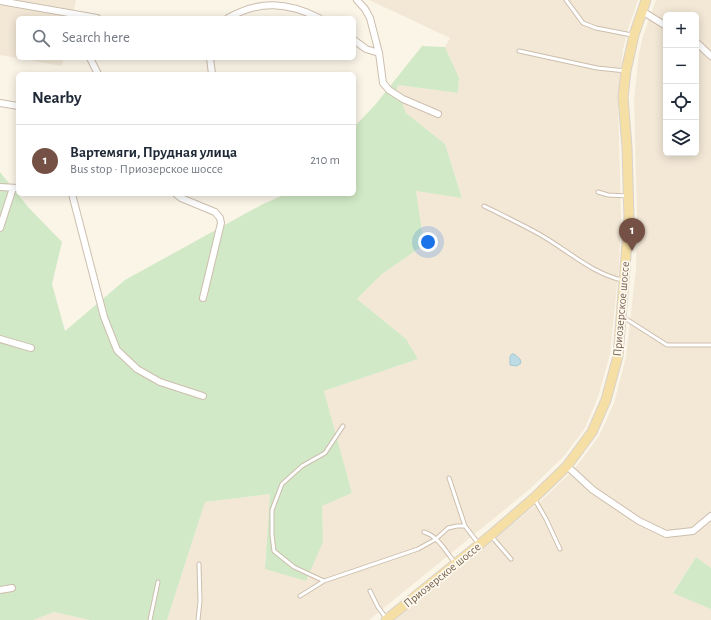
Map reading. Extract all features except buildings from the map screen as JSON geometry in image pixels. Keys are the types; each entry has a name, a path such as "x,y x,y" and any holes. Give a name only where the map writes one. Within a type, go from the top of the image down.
{"main road":[{"name":"Приозерское шоссе","path":"386,619 491,535 534,498 567,466 592,432 606,400 618,356 629,218 627,147 623,97 626,71 634,35 646,0"}],"street":[{"path":"357,0 365,9 370,18 379,53 383,83 389,90 403,99 438,114"},
{"path":"0,1 84,16"},
{"path":"232,16 260,6 272,5 294,7 314,16"},
{"path":"642,11 663,24"},
{"path":"356,42 366,49 379,53"},
{"path":"699,45 711,56"},
{"path":"91,60 97,72"},
{"path":"210,60 212,72"},
{"path":"0,103 16,106"},
{"path":"0,187 15,188 0,228"},
{"path":"73,196 104,317 117,350 137,369 160,382 202,396"},
{"path":"178,196 214,212 220,218 221,223 203,298"},
{"path":"0,339 31,348"},
{"path":"567,466 593,490 640,521 666,534 693,531 711,516"},
{"path":"0,590 12,588"}],"lane":[{"path":"566,0 583,23 596,28 634,35"},
{"path":"519,51 597,68 626,71"},
{"path":"598,192 608,195 629,196"},
{"path":"484,206 539,234 584,263 612,278 624,280"},
{"path":"621,316 627,318 667,345 711,344"},
{"path":"324,581 294,567 274,551 272,535 272,510 282,484 302,466 325,453 343,426"},
{"path":"449,478 465,526 479,545"},
{"path":"534,498 560,549"},
{"path":"300,596 324,581 418,549 436,539 448,528 465,526"},
{"path":"424,532 431,534 456,564"},
{"path":"491,535 511,559"},
{"path":"198,620 200,601 199,564"},
{"path":"150,620 158,582"},
{"path":"370,591 386,619"}],"shaded area":[{"path":"0,0 76,0 72,16 16,16 16,58 0,55"},
{"path":"369,0 638,0 627,32 623,50 618,98 621,218 619,267 610,354 598,397 585,428 564,456 530,489 369,620 167,620 205,502 270,494 265,569 323,542 322,506 352,493 324,391 418,359 406,339 357,299 382,274 424,245 416,191 462,197 445,144 406,113 397,89 398,85 458,93 459,78 445,47 450,38"},
{"path":"656,0 711,0 711,568 696,557 673,592 711,609 711,620 395,620 541,501 576,467 599,436 614,403 626,357 636,268 637,218 634,99 639,53 643,36"},
{"path":"28,60 63,60 62,66"},
{"path":"54,612 90,620 33,620"}],"green space":[{"path":"422,46 445,47 459,78 458,93 398,85 397,89 406,113 445,144 462,198 416,191 424,245 382,274 357,299 406,339 418,359 324,391 352,493 322,506 323,542 306,581 265,569 270,494 205,502 167,620 90,620 54,612 33,620 0,620 0,172 16,192 16,196 19,196 62,242 52,284 65,331 125,280 263,204 281,196 356,196 356,125 375,105"},
{"path":"696,557 711,568 711,609 673,593"}],"water":[{"path":"512,354 520,359 521,363 517,366 510,365 510,356"}],"place":[{"name":"Вартемяги, Прудная улица","path":"632,251"}]}
